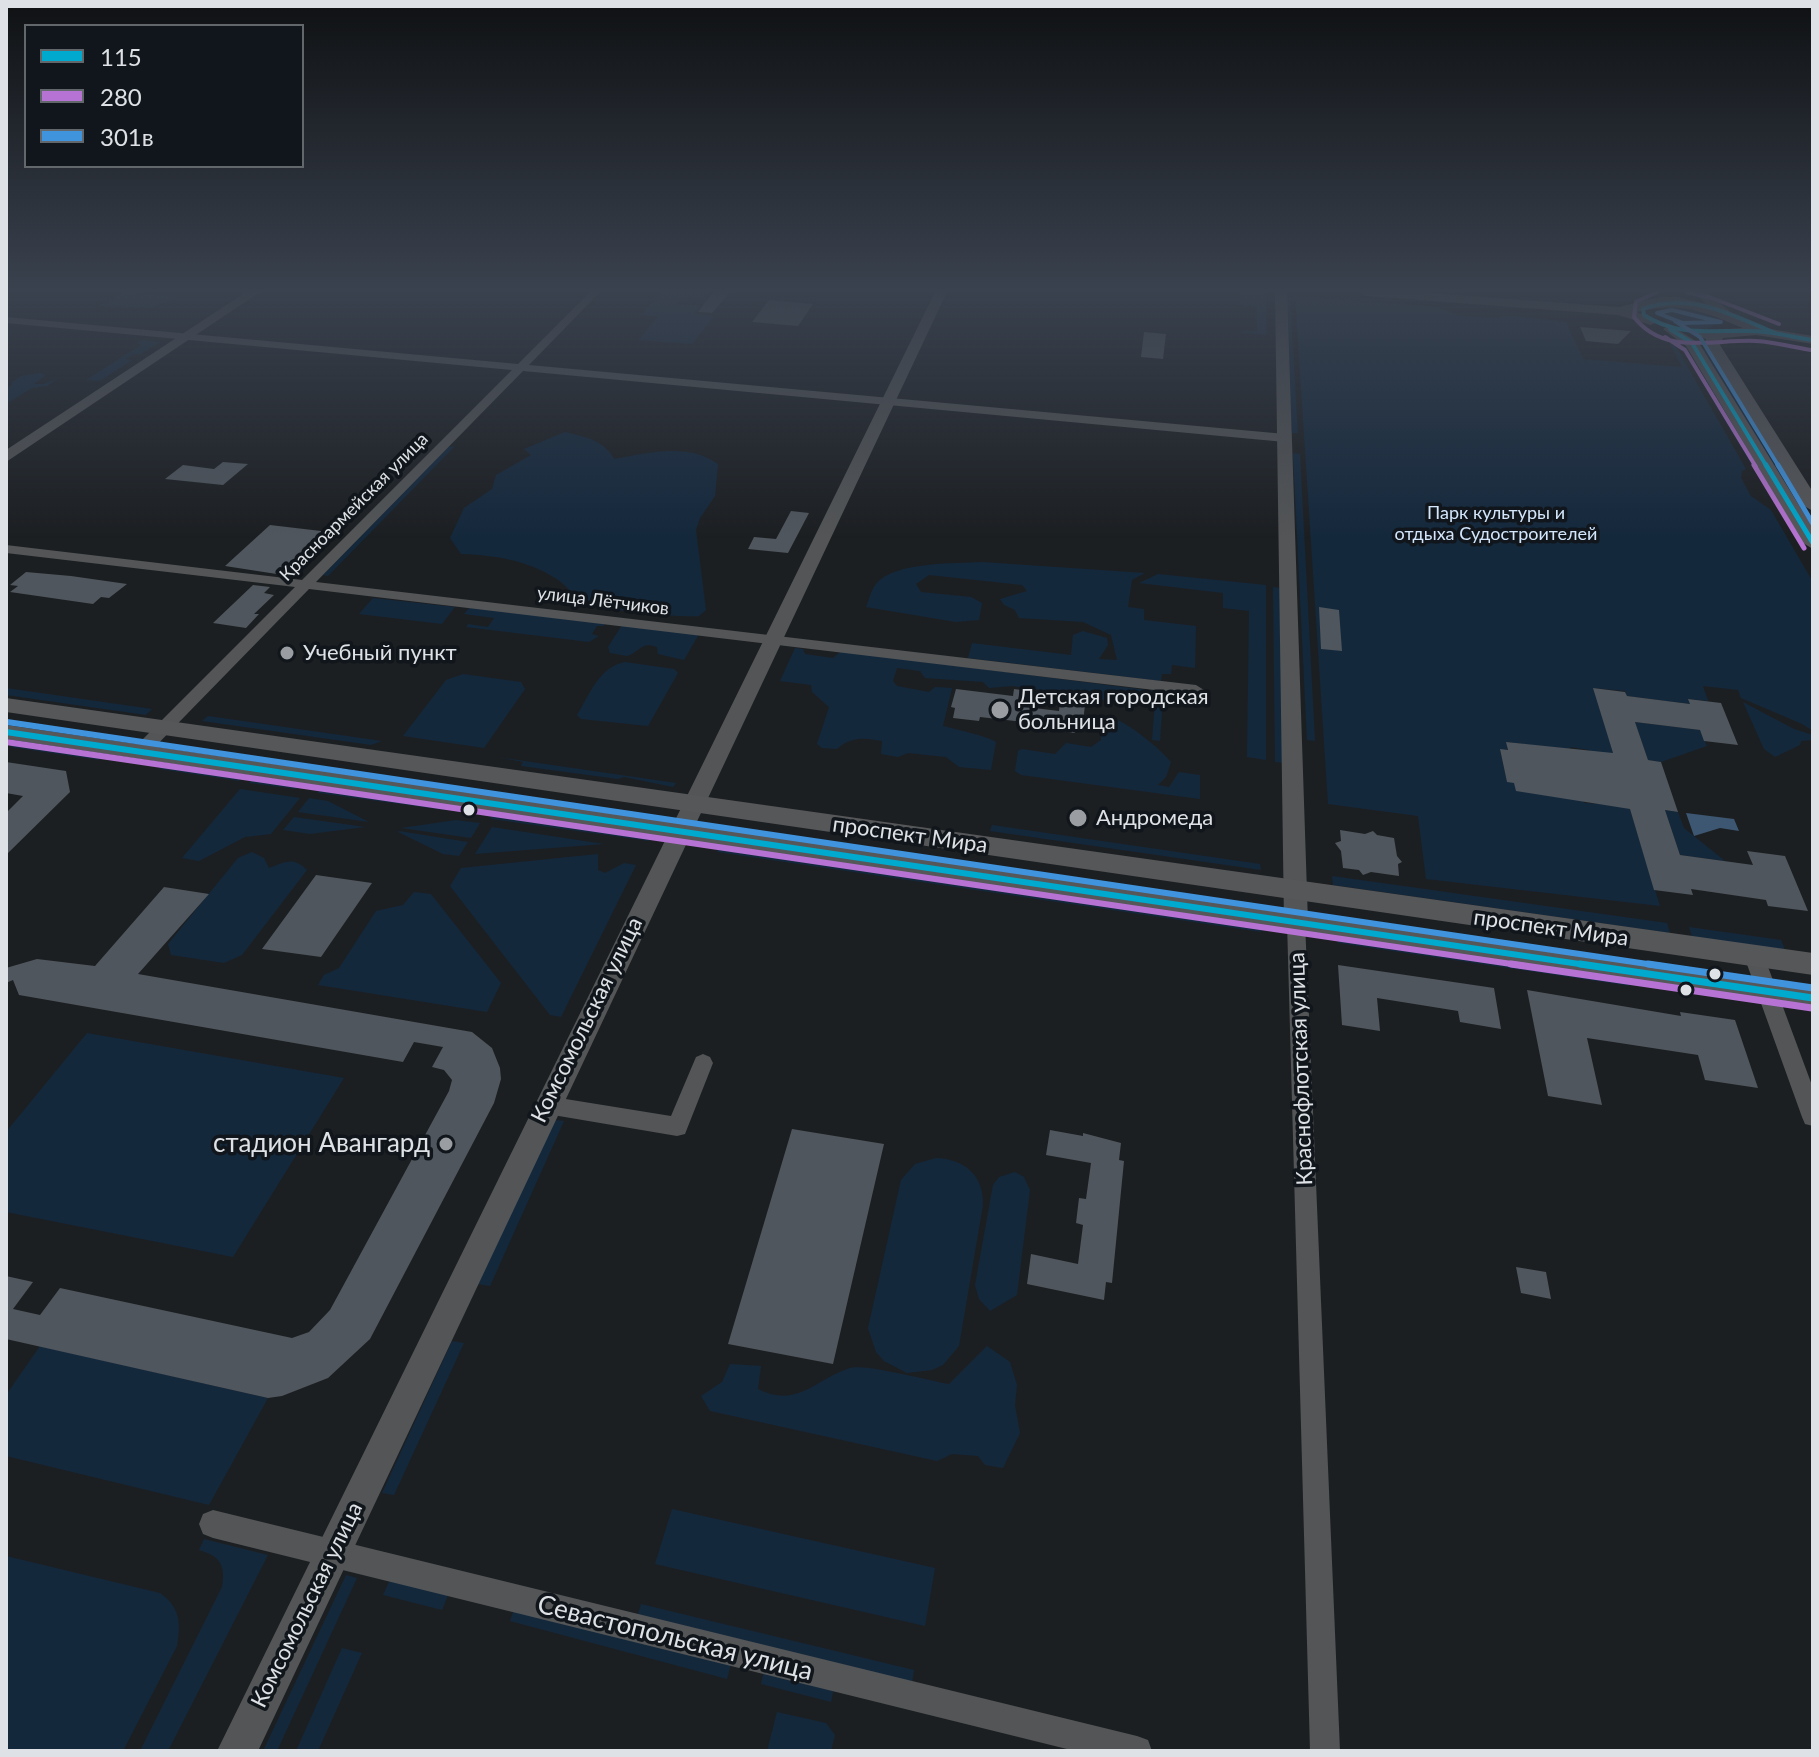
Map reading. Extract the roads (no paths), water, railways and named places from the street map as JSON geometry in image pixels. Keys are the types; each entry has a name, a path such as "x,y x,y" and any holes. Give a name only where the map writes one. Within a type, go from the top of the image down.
{"main road":[{"path":"1711,374 1813,543"},
{"path":"1731,374 1810,498"},
{"name":"проспект Мира","path":"6,705 164,728 1296,922 1813,998"},
{"name":"проспект Мира","path":"6,732 141,751 1295,890 1813,964"}],"street":[{"path":"6,457 131,374"},
{"name":"Красноармейская улица","path":"141,751 514,374"},
{"path":"596,374 1285,438"},
{"name":"Комсомольская улица","path":"237,1751 901,374"},
{"name":"Краснофлотская улица","path":"1283,374 1295,890 1325,1751"},
{"path":"1781,491 1810,498"},
{"name":"улица Лётчиков","path":"6,549 1196,690"},
{"path":"1754,956 1813,1117"},
{"path":"547,1105 677,1127 703,1063"},
{"name":"Севастопольская улица","path":"213,1524 1137,1751"}],"place":[{"name":"Учебный пункт","path":"287,653"},
{"name":"Детская городская больница","path":"1000,710"},
{"name":"Андромеда","path":"1078,818"},
{"name":"стадион Авангард","path":"446,1144"}],"park label":[{"name":"Парк культуры и отдыха Судостроителей","path":"1496,523"}]}
